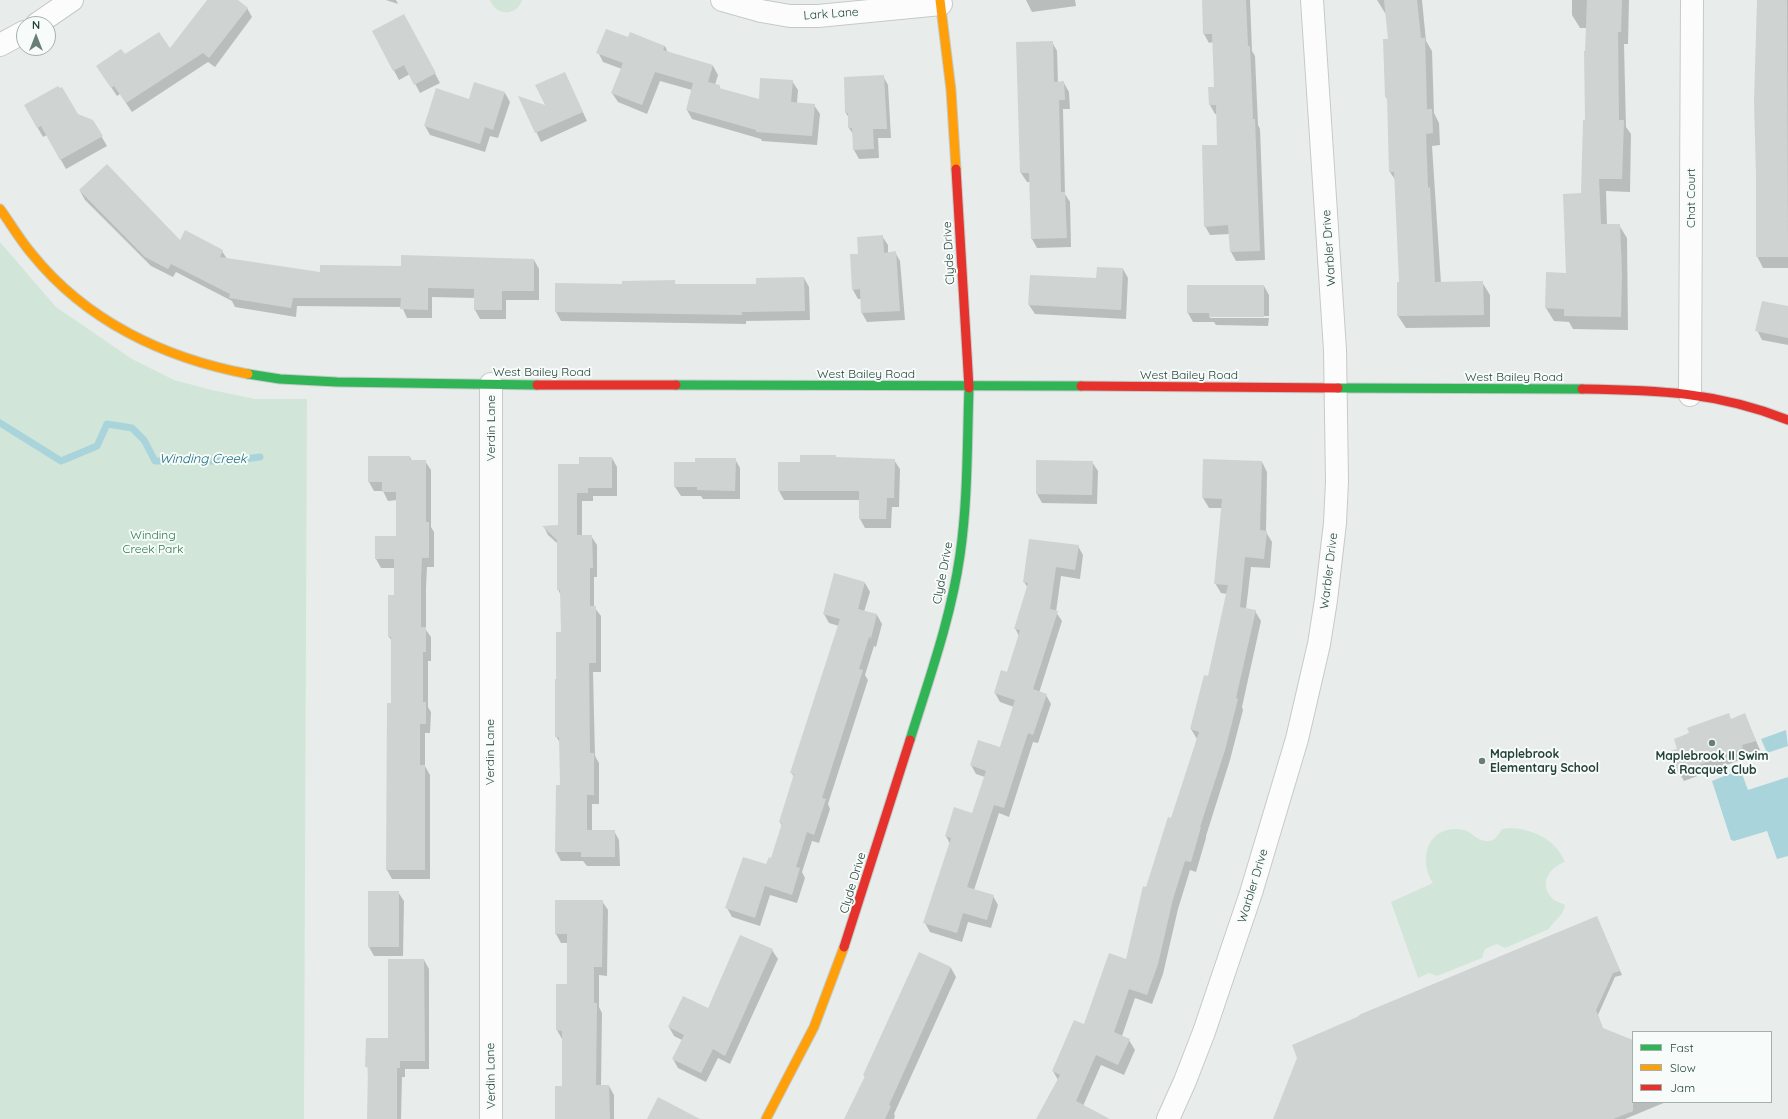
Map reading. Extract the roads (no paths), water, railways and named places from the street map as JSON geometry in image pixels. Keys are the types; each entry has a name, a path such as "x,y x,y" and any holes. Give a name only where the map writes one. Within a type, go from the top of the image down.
{"street":[{"path":"49,16 72,0"},
{"name":"Lark Lane","path":"722,0 761,11 790,16 818,16 941,2"},
{"name":"Warbler Drive","path":"1168,1119 1201,1039 1240,926 1301,725 1319,644 1335,523 1337,481 1336,350 1312,0"},
{"name":"Chat Court","path":"1690,395 1692,0"},
{"name":"Clyde Drive","path":"766,1119 814,1027 850,932 932,674 950,605 960,555 966,499 969,386 952,98 941,2"},
{"path":"0,45 16,36"},
{"name":"West Bailey Road","path":"0,208 32,254 57,280 102,316 124,331 170,354 219,369 288,381 318,383 1582,390 1690,395 1726,400 1762,410 1788,420"},
{"name":"Verdin Lane","path":"491,384 491,1119"}],"water":[{"path":"1786,730 1788,746 1767,753 1761,739"},
{"path":"1739,770 1741,771 1748,790 1788,777 1788,856 1777,859 1767,831 1734,841 1731,840 1712,781"}],"waterway":[{"name":"Winding Creek","path":"0,423 61,461 97,446 107,424 132,428 144,440 155,461 230,461 260,457"}],"place":[{"name":"Maplebrook II Swim & Racquet Club","path":"1712,743"},
{"name":"Maplebrook Elementary School","path":"1482,761"}],"park label":[{"name":"Winding Creek Park","path":"153,542"}]}
